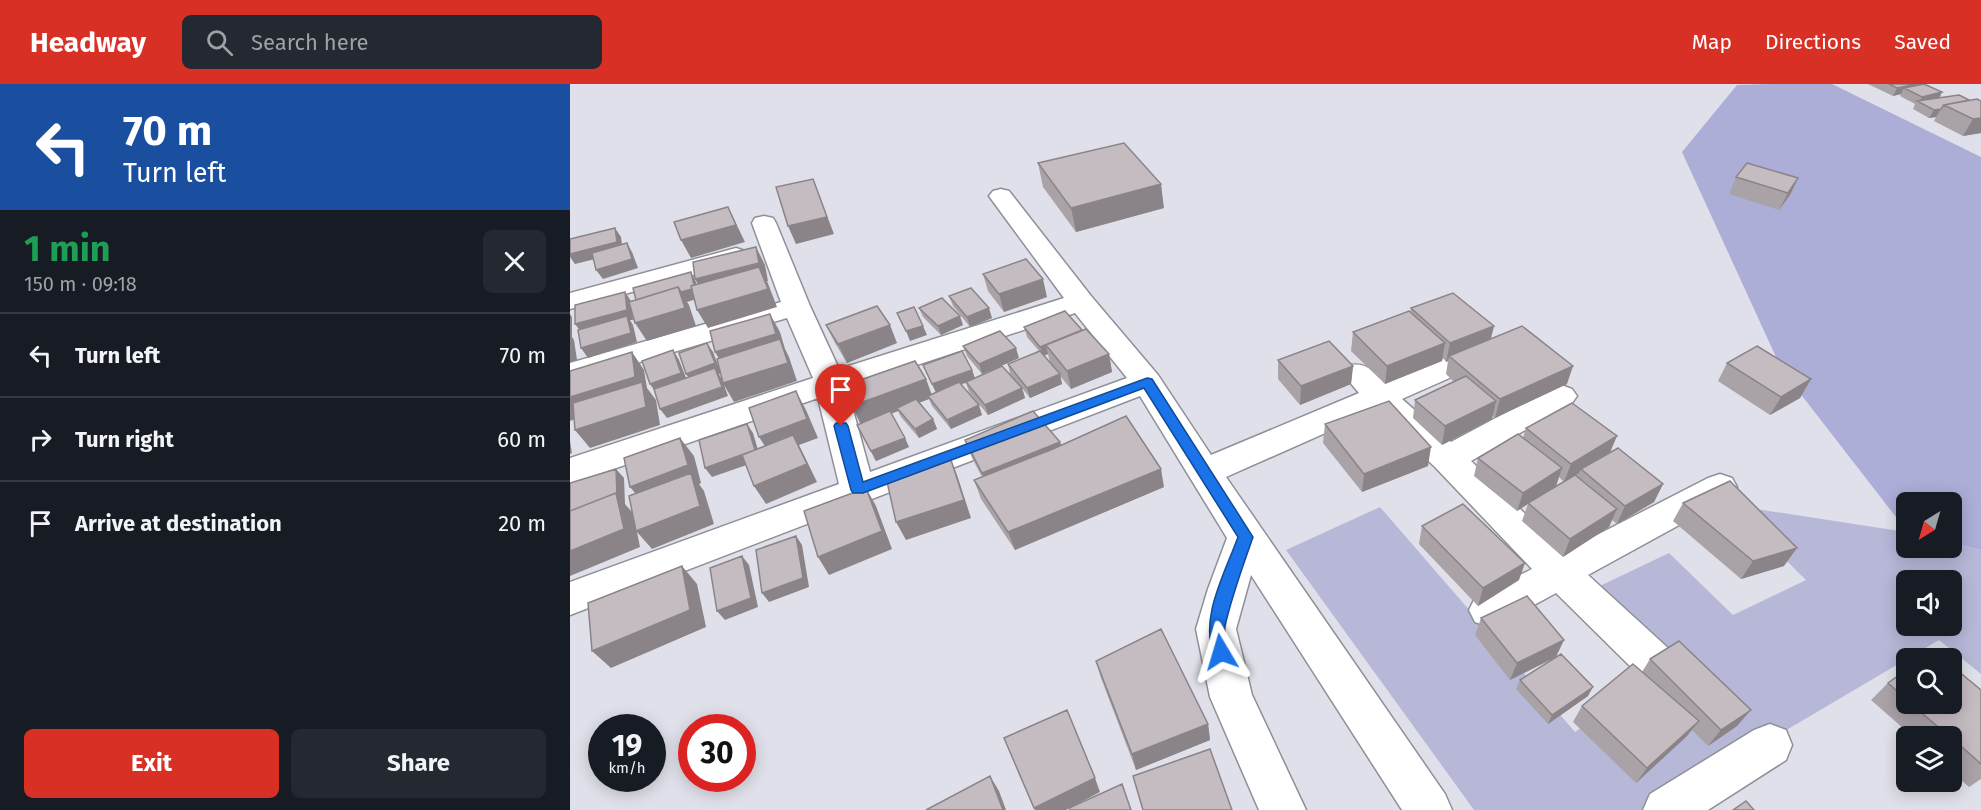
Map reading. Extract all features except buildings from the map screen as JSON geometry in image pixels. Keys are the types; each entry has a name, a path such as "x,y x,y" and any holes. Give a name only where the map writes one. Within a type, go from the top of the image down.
{"street":[{"path":"1001,196 1081,302 1147,382 1246,537 1430,810"},
{"path":"570,301 768,235 830,383 858,490"},
{"path":"570,471 830,383 1081,302"},
{"path":"570,373 796,306"},
{"path":"1205,472 1369,385 1505,342"},
{"path":"570,599 1147,382"},
{"path":"1369,385 1447,458 1558,571 1654,662"},
{"path":"1447,458 1561,396"},
{"path":"1489,610 1558,571 1720,487"},
{"path":"1246,537 1227,589 1216,630 1231,697 1283,810"},
{"path":"1666,810 1770,745"}],"shaded area":[{"path":"1832,84 1981,157 1981,550 1962,545 1962,492 1896,492 1896,517 1782,370 1682,152 1737,85"},
{"path":"1730,505 1896,530 1896,558 1962,558 1962,545 1981,550 1981,674 1962,659 1962,648 1949,648 1939,640 1925,648 1896,648 1896,665 1651,810 1474,810 1286,550 1380,507 1575,732 1648,679 1583,594 1669,553 1733,615 1806,580"}],"route":[{"path":"841,426 858,490 1147,382 1246,537 1227,589 1216,630 1221,652"}]}
